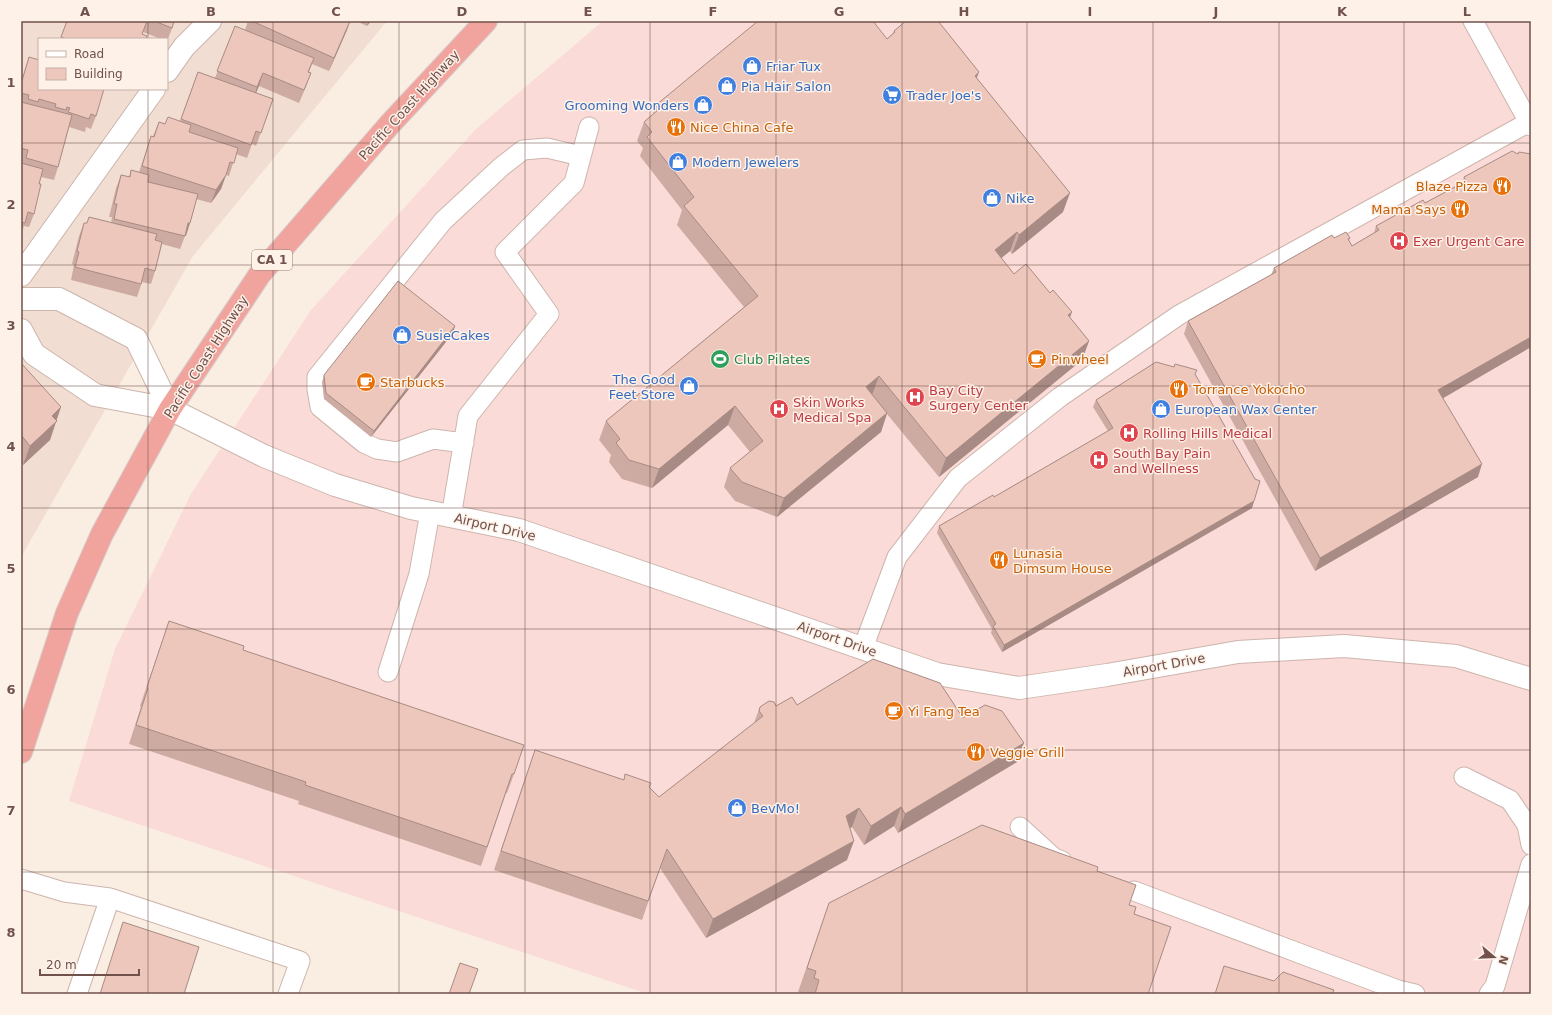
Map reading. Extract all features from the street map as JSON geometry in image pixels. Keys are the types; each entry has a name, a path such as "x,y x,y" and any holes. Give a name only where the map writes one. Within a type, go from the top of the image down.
{"highway":[{"name":"Pacific Coast Highway","path":"21,752 67,613 102,534 170,409 260,274 390,124 486,21"}],"street":[{"path":"168,70 184,47 210,21"},
{"path":"21,275 74,198 153,90"},
{"path":"21,299 58,299 136,339 170,409"},
{"name":"Airport Drive","path":"21,330 34,354 96,395 170,409 264,456 335,485 411,508 519,530 937,674 1019,688 1107,676 1238,652 1344,646 1456,656 1531,679"}],"lane":[{"path":"863,648 897,557 958,478 1054,402 1179,315 1530,123 1473,21"},
{"path":"451,517 468,416 549,314 505,252 574,183 590,127"},
{"path":"464,443 433,439 397,452 377,449 364,443 320,407 317,378 444,221 501,167 523,150 547,148 581,156"},
{"path":"388,672 419,574 430,512"},
{"path":"1464,777 1510,800 1527,825 1531,845"},
{"path":"1020,827 1054,858 1080,869"},
{"path":"1489,994 1495,986 1531,864"},
{"path":"21,879 64,892 110,898 300,961 288,994"},
{"path":"1134,892 1398,990 1414,994"},
{"path":"77,994 110,898"}],"shaded area":[{"path":"21,21 387,21 193,256 21,557"},
{"path":"603,21 1531,21 1531,994 648,994 69,801 115,649 191,494 311,310 476,129"}],"building":[{"path":"67,21 147,21 142,34 147,36 146,38 61,37"},
{"path":"154,21 174,21 172,28"},
{"path":"252,21 350,21 334,58"},
{"path":"758,21 873,21 887,39 906,21 938,21 979,72 975,76 1070,193 1019,235 1017,232 995,250 1014,274 1026,264 1050,293 1053,290 1072,312 1068,315 1089,341 946,458 879,376 866,387 887,413 784,498 742,482 730,468 763,441 735,406 659,469 629,460 616,443 620,439 606,421 758,296 684,206 694,197 647,137 652,132 644,122 659,109 656,105"},
{"path":"235,26 314,58 308,72 311,73 304,90 263,73 257,87 217,71"},
{"path":"29,57 38,60 38,90 104,90 96,116 91,114 89,119 68,112 70,108 67,107 66,110 55,107 56,104 39,99 38,102 28,99 29,95 21,93 21,84"},
{"path":"198,72 273,99 261,133 256,131 251,145 181,119"},
{"path":"21,102 72,115 58,167 26,158 28,150 21,148"},
{"path":"168,117 191,125 189,132 238,148 234,163 230,162 226,175 216,190 142,166 151,136 154,137 159,122 165,124"},
{"path":"1512,151 1518,154 1519,152 1531,154 1531,337 1438,390 1482,464 1320,558 1188,321 1276,272 1274,268 1332,235 1334,238 1346,232 1350,238 1348,239 1352,246 1379,230 1376,226 1423,200 1425,203 1466,181 1464,177"},
{"path":"21,163 43,169 34,214 28,212 25,223 21,222"},
{"path":"131,170 149,175 148,182 198,194 185,236 114,219 117,204 114,204 121,175 130,177"},
{"path":"89,217 157,234 155,240 162,242 155,271 145,268 141,284 75,267 79,252 77,251 84,223 87,223"},
{"path":"398,281 455,326 374,431 326,393 324,375"},
{"path":"1156,362 1174,367 1175,364 1197,370 1195,374 1255,479 1260,481 1254,501 1004,645 993,626 996,624 939,526 993,495 994,497 1113,428 1096,400"},
{"path":"21,363 61,407 52,416 57,421 30,446 22,436 21,437"},
{"path":"169,621 244,646 243,650 524,745 514,774 512,774 487,847 305,785 306,782 136,725"},
{"path":"873,659 940,683 963,718 985,705 1002,711 1024,743 905,814 901,807 871,826 859,808 846,816 854,841 713,919 667,849 648,901 501,851 535,750 624,780 625,774 651,783 649,787 659,797 763,716 759,711 760,707 769,701 774,702 776,706 792,697 797,705"},
{"path":"982,825 1098,867 1097,871 1136,885 1129,905 1136,907 1134,914 1171,927 1148,994 815,994 819,980 814,978 816,971 807,968 829,903"},
{"path":"123,922 199,947 184,994 100,994"},
{"path":"460,963 478,969 469,994 449,994"},
{"path":"1224,966 1274,981 1283,972 1334,990 1332,994 1215,994"}],"place":[{"name":"Friar Tux","path":"752,66"},
{"name":"Pia Hair Salon","path":"727,86"},
{"name":"Trader Joe's","path":"892,95"},
{"name":"Grooming Wonders","path":"703,105"},
{"name":"Nice China Cafe","path":"676,127"},
{"name":"Modern Jewelers","path":"678,162"},
{"name":"Blaze Pizza","path":"1502,186"},
{"name":"Nike","path":"992,198"},
{"name":"Mama Says","path":"1460,209"},
{"name":"Exer Urgent Care","path":"1399,241"},
{"name":"SusieCakes","path":"402,335"},
{"name":"Club Pilates","path":"720,359"},
{"name":"Pinwheel","path":"1037,359"},
{"name":"Starbucks","path":"366,382"},
{"name":"The Good Feet Store","path":"689,386"},
{"name":"Torrance Yokocho","path":"1179,389"},
{"name":"Bay City Surgery Center","path":"915,397"},
{"name":"Skin Works Medical Spa","path":"779,409"},
{"name":"European Wax Center","path":"1161,409"},
{"name":"Rolling Hills Medical","path":"1129,433"},
{"name":"South Bay Pain and Wellness","path":"1099,460"},
{"name":"Lunasia Dimsum House","path":"999,560"},
{"name":"Yi Fang Tea","path":"894,711"},
{"name":"Veggie Grill","path":"976,752"},
{"name":"BevMo!","path":"737,808"}]}
